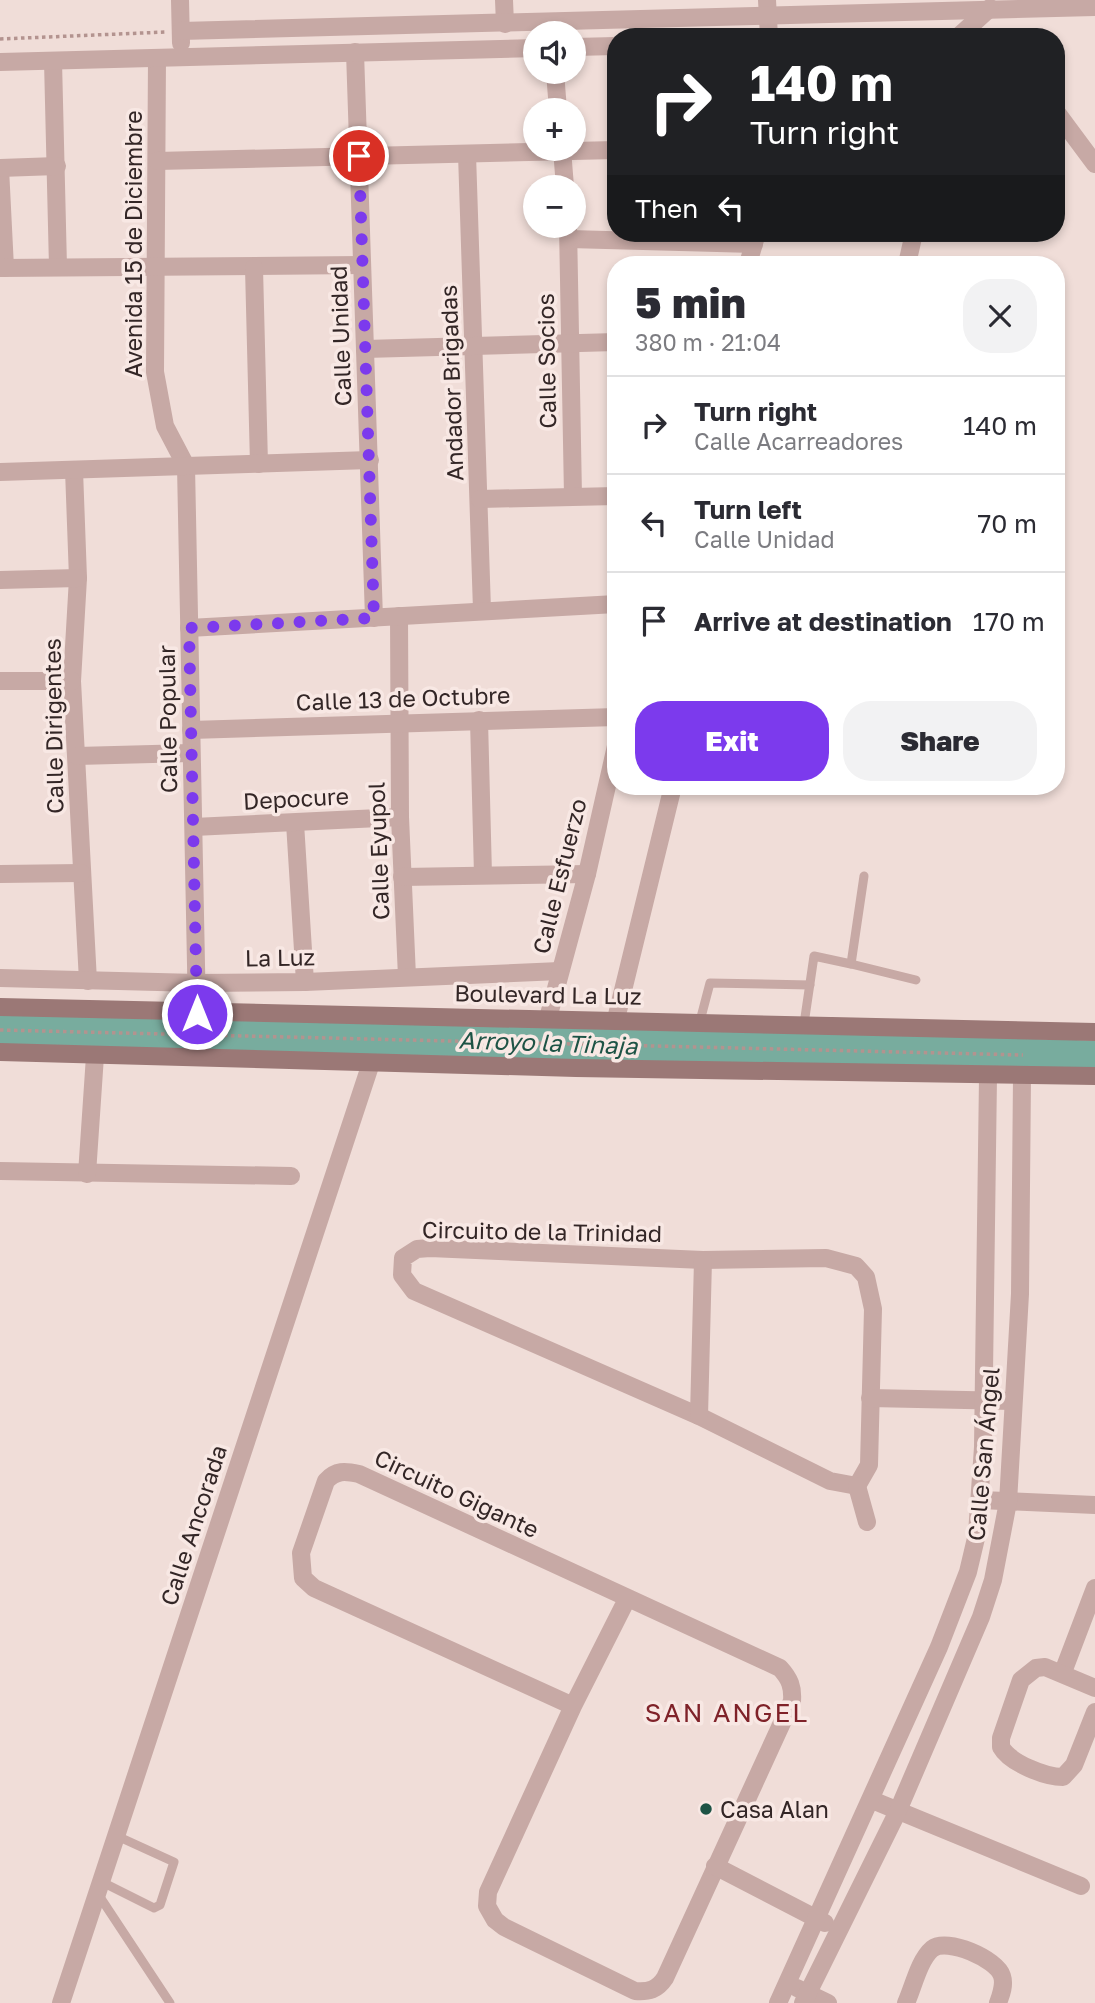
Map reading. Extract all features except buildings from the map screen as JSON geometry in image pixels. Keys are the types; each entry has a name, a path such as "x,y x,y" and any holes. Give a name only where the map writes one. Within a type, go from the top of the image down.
{"main road":[{"name":"Boulevard La Luz","path":"0,1007 197,1014 548,1017 1095,1032"},
{"path":"0,1052 988,1077 1095,1076"}],"street":[{"path":"180,0 181,57"},
{"path":"504,0 505,24"},
{"path":"181,31 505,24 767,8 990,8 1027,4 1095,7"},
{"path":"767,8 768,28"},
{"path":"968,28 990,8"},
{"path":"586,47 607,46"},
{"path":"0,62 523,48"},
{"name":"Calle Unidad","path":"355,52 374,618"},
{"name":"Avenida 15 de Diciembre","path":"157,58 155,372 165,426 186,466"},
{"path":"53,61 58,267"},
{"path":"1065,124 1095,164"},
{"path":"586,150 607,150"},
{"path":"158,161 523,152"},
{"name":"Andador Brigadas","path":"467,154 482,610"},
{"path":"57,166 0,168 2,268 362,265"},
{"path":"586,233 607,234"},
{"name":"Calle Socios","path":"568,238 573,496"},
{"path":"254,268 259,464"},
{"path":"365,349 607,342"},
{"path":"0,472 370,460"},
{"name":"Calle Popular","path":"186,466 197,1014"},
{"name":"Calle Dirigentes","path":"74,470 78,578 72,681 88,981"},
{"path":"480,499 607,496"},
{"path":"0,580 78,578"},
{"path":"189,628 607,604"},
{"name":"Calle Eyupol","path":"399,616 400,817 407,977"},
{"path":"0,681 72,681"},
{"name":"Calle 13 de Octubre","path":"191,730 607,716"},
{"path":"479,720 483,875"},
{"path":"76,756 190,753"},
{"name":"Calle Esfuerzo","path":"548,1017 587,874 607,786"},
{"path":"616,1019 671,795"},
{"name":"Depocure","path":"194,827 400,817"},
{"path":"295,823 305,982"},
{"path":"0,874 81,873"},
{"path":"402,877 587,874"},
{"name":"La Luz","path":"0,978 197,983 305,982 560,971"},
{"path":"87,1174 95,1056"},
{"name":"Calle Ancorada","path":"61,2003 371,1063"},
{"name":"Calle San Ángel","path":"778,2003 872,1800 957,1604 977,1534 981,1500 988,1077"},
{"name":"Calle San Ángel","path":"805,1998 897,1812 981,1617 993,1580 1008,1502 1020,1294 1022,1077"},
{"path":"0,1171 291,1176"},
{"name":"Circuito de la Trinidad","path":"430,1248 703,1260 826,1258 856,1266 866,1277 873,1309 870,1398 869,1465 857,1486 830,1481 699,1416 414,1290 407,1284 401,1266 409,1252 430,1248"},
{"path":"699,1416 703,1260"},
{"path":"870,1398 1013,1401"},
{"name":"Circuito Gigante","path":"573,1706 314,1587 303,1578 302,1553 326,1481 332,1474 344,1471 359,1474 780,1668 789,1677 793,1690 792,1701 665,1978 649,1992 635,1991 505,1927 495,1920 487,1906 488,1892 573,1706 626,1599"},
{"path":"857,1486 867,1522"},
{"path":"981,1500 1095,1505"},
{"path":"1063,1672 1095,1588"},
{"path":"1095,1688 1063,1672 1036,1668 1021,1680 1000,1738 1004,1754 1053,1777 1063,1777 1074,1765 1095,1712"},
{"path":"872,1800 1082,1886"},
{"path":"715,1866 838,1930"},
{"path":"906,2003 926,1957 932,1950 947,1944 990,1960 997,1966 1003,1985 998,2003"},
{"path":"787,1984 805,1998 828,2003"}],"lane":[{"path":"851,964 864,876"},
{"path":"804,1024 814,956 916,980"},
{"path":"700,1021 710,983 810,985"},
{"path":"100,1888 154,1908 159,1905 174,1862 117,1836"},
{"path":"100,1888 170,2003"}],"path":[{"path":"0,38 181,31"},
{"path":"0,1030 1026,1055"}],"waterway":[{"name":"Arroyo la Tinaja","path":"0,1028 1095,1057"}],"place":[{"name":"Casa Alan","path":"706,1809"}],"district":[{"name":"SAN ANGEL","path":"727,1712"}],"route":[{"path":"197,1014 189,628 374,618 359,156"}]}
